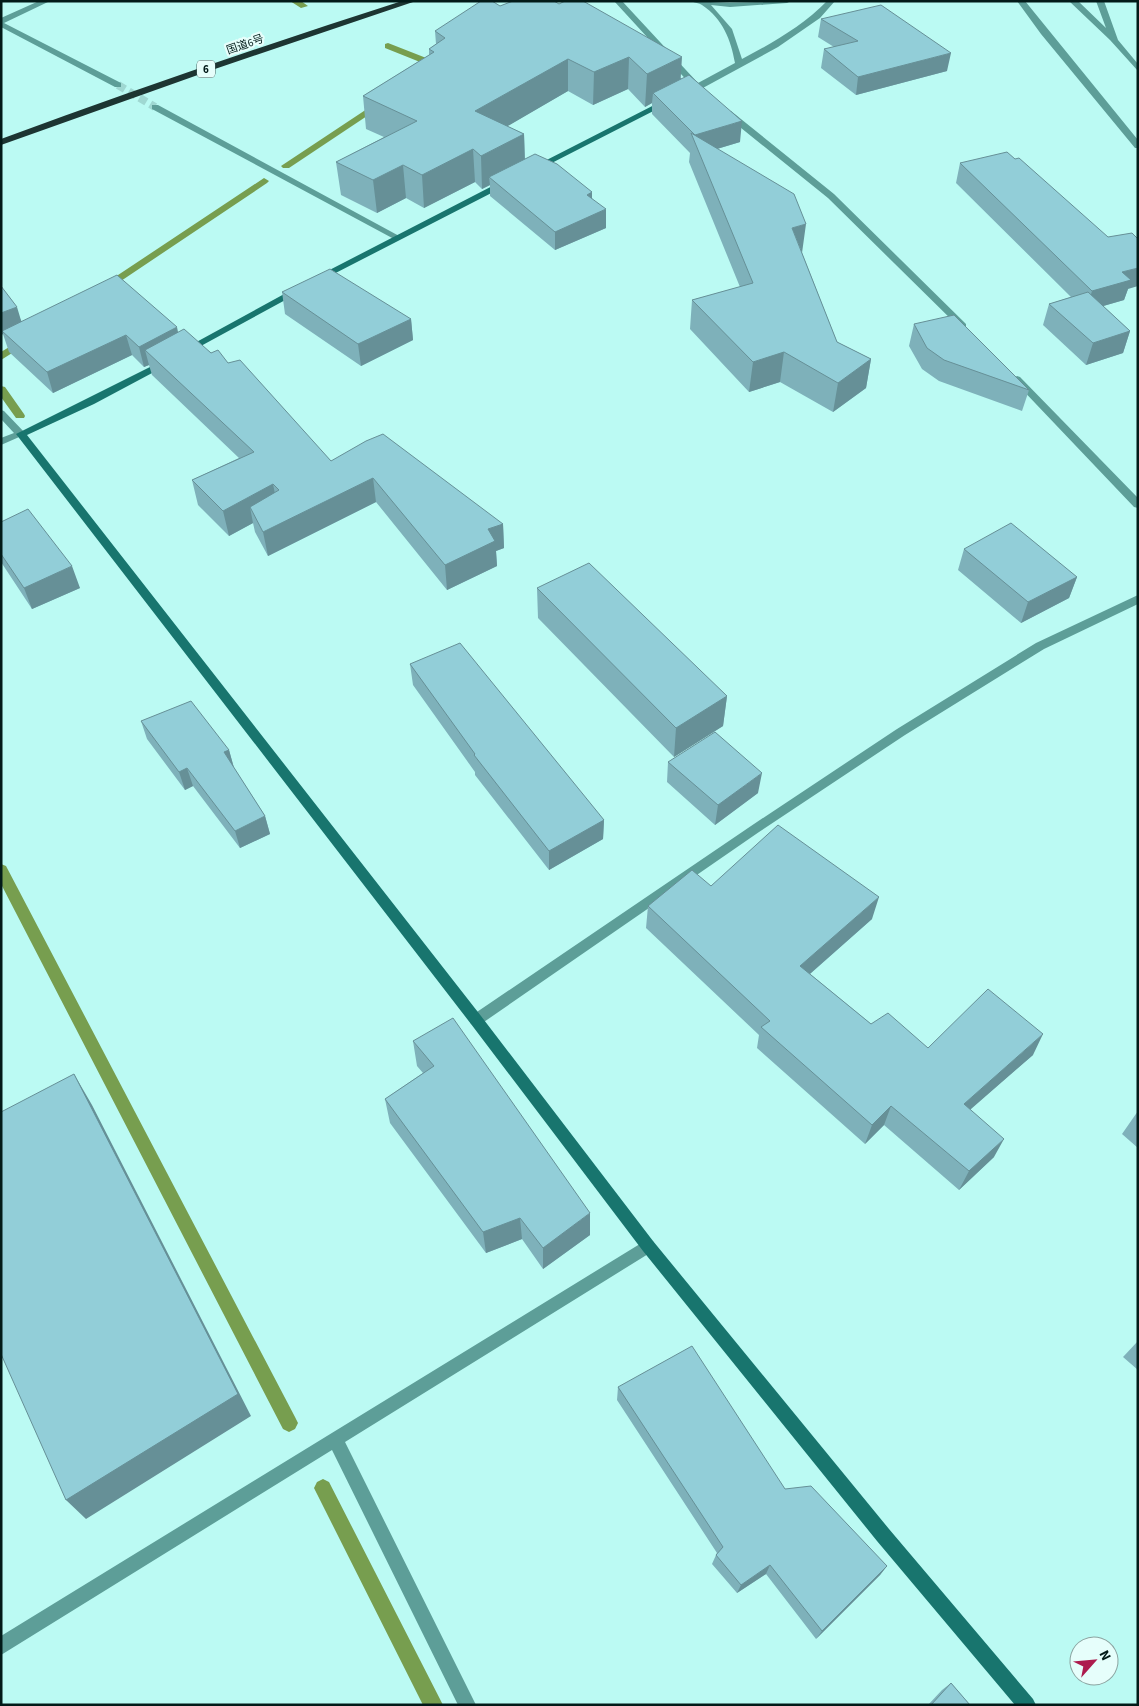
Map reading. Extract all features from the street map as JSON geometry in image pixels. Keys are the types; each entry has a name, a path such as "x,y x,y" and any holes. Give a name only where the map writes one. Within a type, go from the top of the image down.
{"highway":[{"name":"国道6号","path":"1,142 139,92 311,33 412,1"}],"street":[{"path":"1,23 46,1"},
{"path":"618,1 697,90"},
{"path":"695,1 730,5 787,1"},
{"path":"530,170 697,90 804,25 817,16 831,1"},
{"path":"1022,1 1044,32 1138,146"},
{"path":"1073,1 1114,40 1138,69"},
{"path":"1100,1 1114,40"},
{"path":"704,3 721,17 731,31 736,43 739,64"},
{"path":"1,23 118,85"},
{"path":"720,106 831,196 970,333"},
{"path":"156,107 396,237"},
{"path":"1,442 91,402 396,237 513,179"},
{"path":"1012,374 1138,505"},
{"path":"1,413 21,434 476,1020 648,1246 883,1535 1027,1705"},
{"path":"1,436 21,434"},
{"path":"476,1020 755,829 901,732 1040,646 1138,599"},
{"path":"1,1646 648,1246"},
{"path":"335,1439 467,1705"}],"building":[{"path":"481,1 492,1 500,6 513,1 554,1 559,4 565,1 583,1 682,57 647,74 629,57 594,72 568,59 475,111 524,134 481,156 473,149 422,175 403,165 373,180 336,162 417,121 363,96 434,52 429,49 445,38 435,31"},
{"path":"881,5 951,53 858,77 824,49 858,41 821,19"},
{"path":"689,75 742,121 695,135 653,93"},
{"path":"691,133 794,194 806,224 792,228 837,342 871,359 838,383 784,352 753,362 692,300 753,283"},
{"path":"1007,152 1015,159 1019,158 1108,237 1132,233 1138,239 1138,268 1122,272 1131,280 1092,291 960,163"},
{"path":"535,154 557,164 592,192 587,195 606,209 555,232 489,177"},
{"path":"330,269 411,319 358,344 282,292"},
{"path":"117,275 177,327 139,347 126,335 47,372 2,331"},
{"path":"1,286 17,307 1,313"},
{"path":"1088,292 1130,331 1093,343 1049,304"},
{"path":"954,315 1029,390 944,360 927,348 914,324"},
{"path":"184,329 211,353 218,350 228,363 240,360 331,461 366,441 383,434 503,524 488,529 495,541 445,565 373,478 263,532 250,507 279,490 273,484 223,511 192,480 254,452 145,350"},
{"path":"28,509 72,566 24,588 1,554 1,522"},
{"path":"1011,523 1077,577 1028,602 964,549"},
{"path":"589,563 727,696 676,728 537,588"},
{"path":"460,643 604,820 549,851 474,755 410,664"},
{"path":"191,701 229,750 224,752 265,816 235,831 187,768 179,772 141,721"},
{"path":"715,732 762,773 718,805 668,762"},
{"path":"778,825 879,897 800,966 871,1024 888,1013 928,1048 988,989 1043,1034 964,1104 1004,1139 969,1171 891,1106 872,1125 761,1027 770,1021 648,906 692,870 711,886"},
{"path":"453,1018 590,1213 543,1248 520,1218 483,1232 385,1099 434,1066 413,1041"},
{"path":"74,1074 238,1394 66,1500 1,1354 1,1112"},
{"path":"692,1346 785,1489 811,1486 887,1566 822,1631 770,1565 741,1585 716,1555 723,1547 618,1387"},
{"path":"951,1683 970,1705 931,1705"}],"waterway":[{"path":"294,1 304,6"},
{"path":"388,46 436,65 434,66"},
{"path":"286,166 379,104"},
{"path":"105,287 264,181"},
{"path":"1,357 24,341"},
{"path":"1,389 20,416"},
{"path":"1,870 289,1423"},
{"path":"323,1488 433,1705"}],"tunnel":[{"path":"118,85 155,107"}]}
